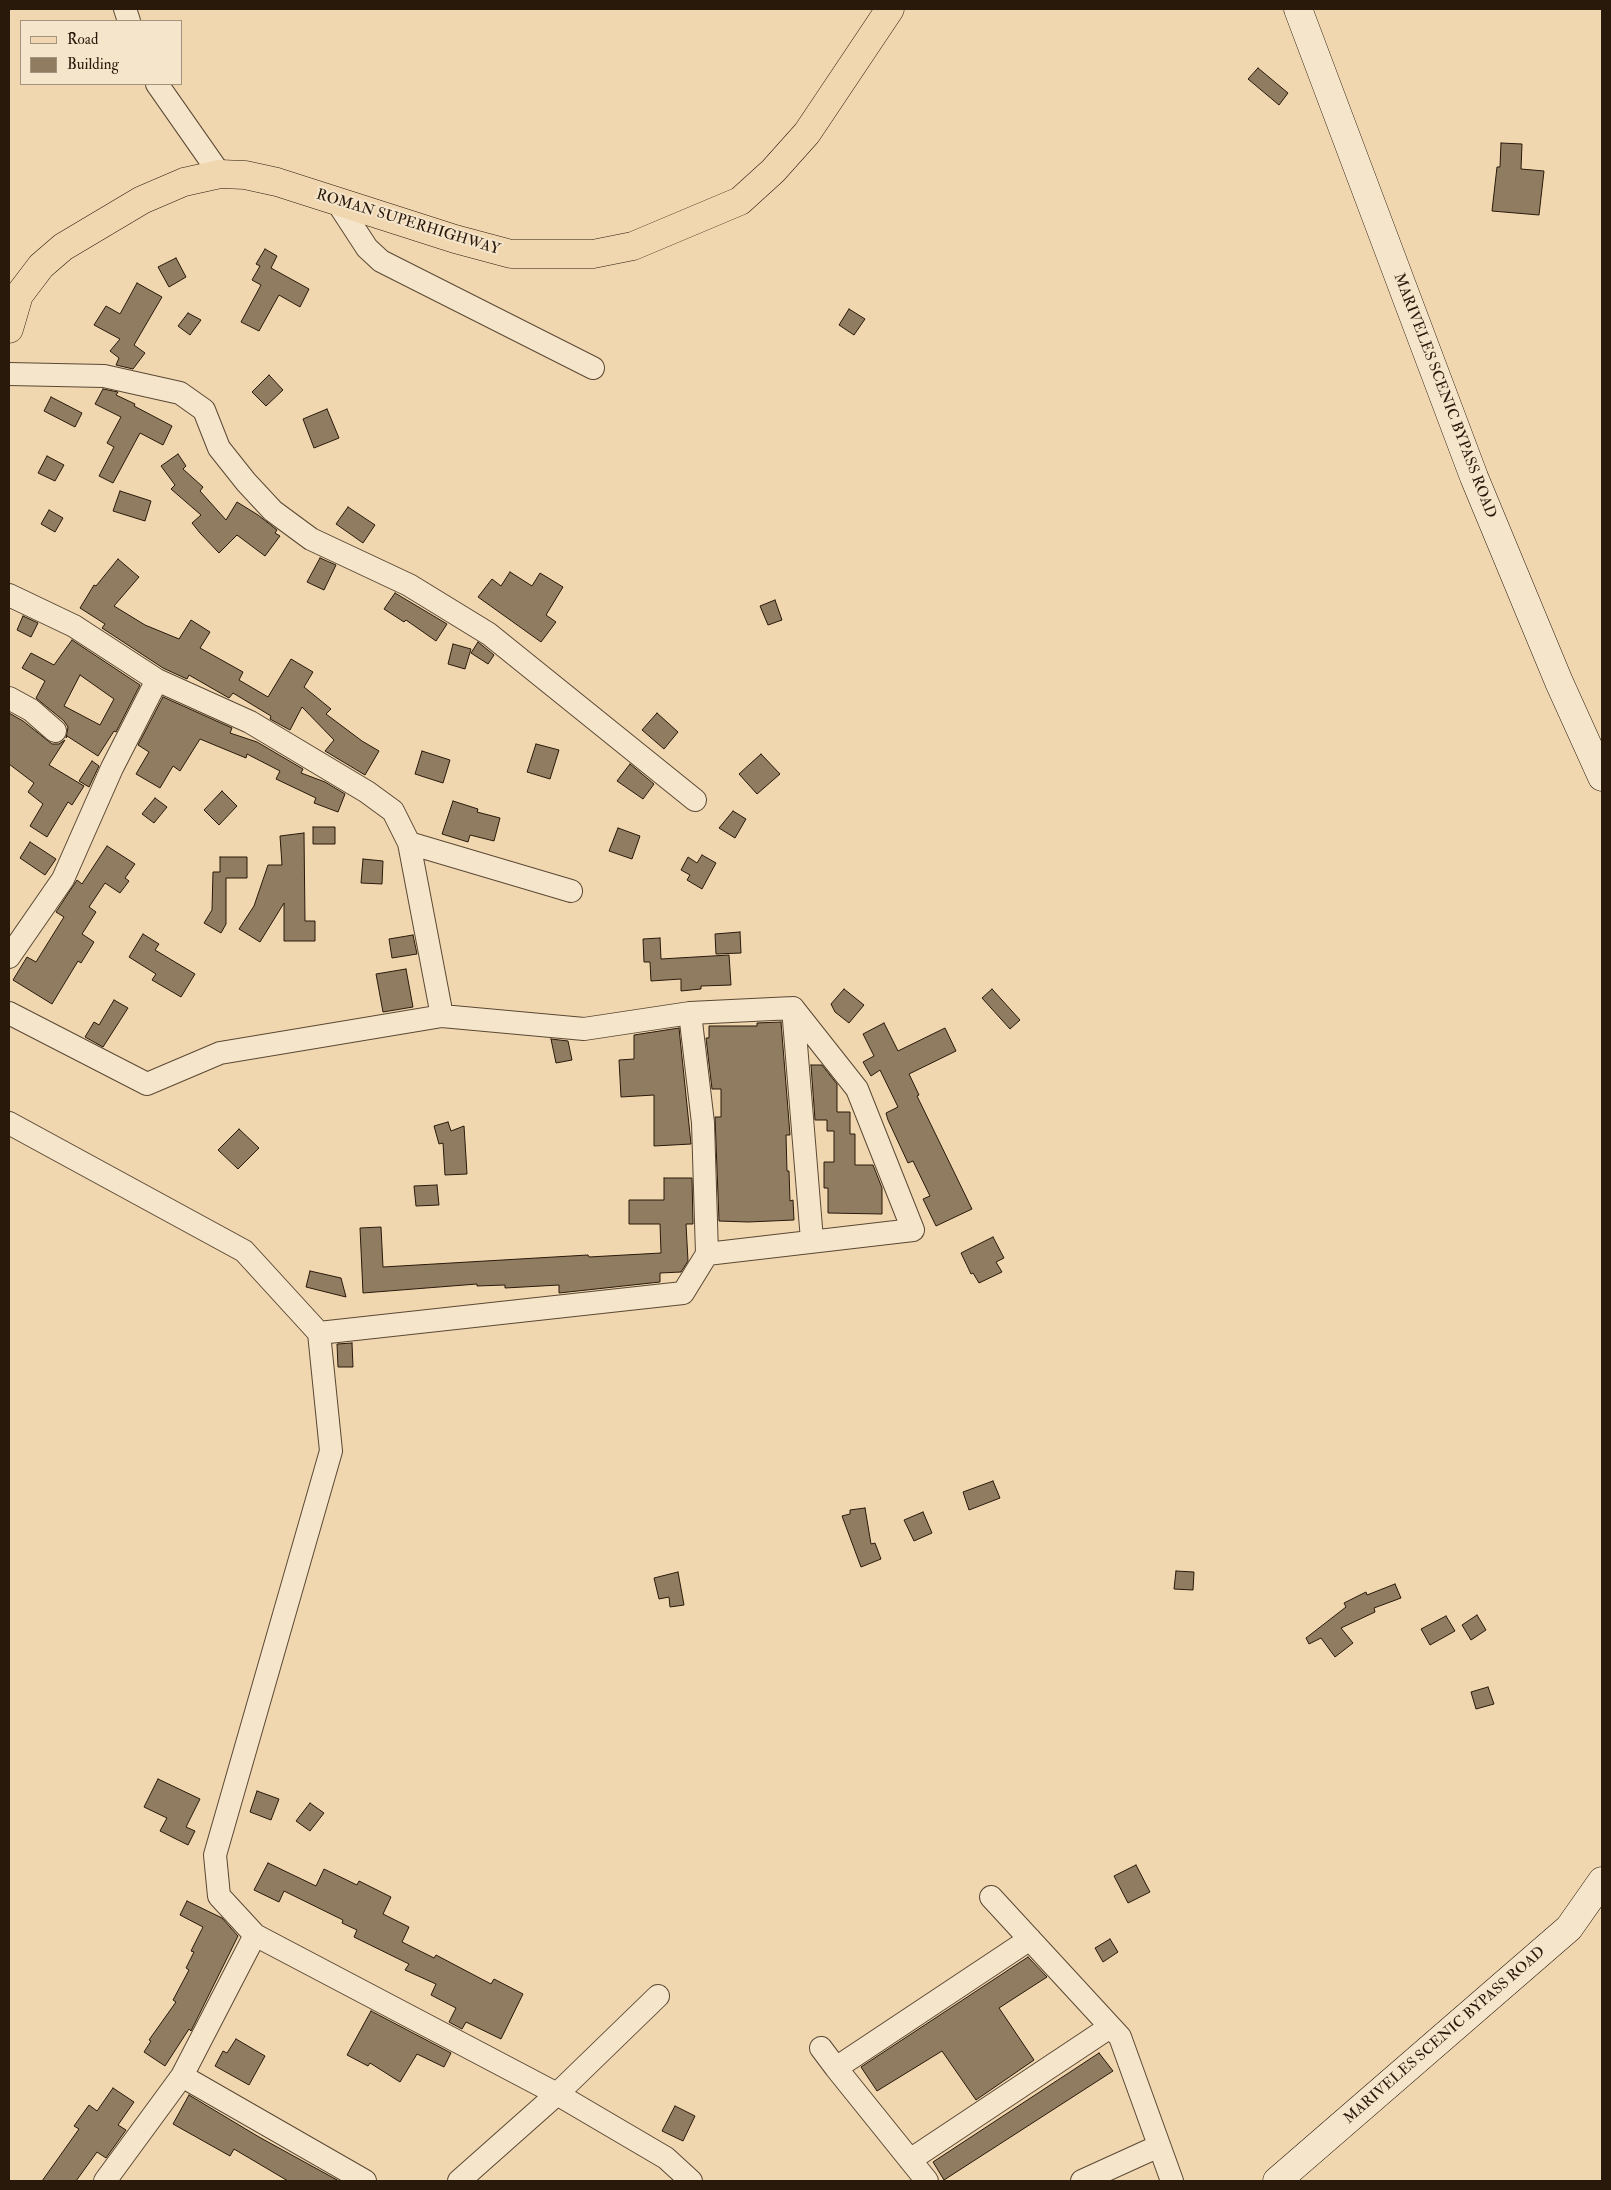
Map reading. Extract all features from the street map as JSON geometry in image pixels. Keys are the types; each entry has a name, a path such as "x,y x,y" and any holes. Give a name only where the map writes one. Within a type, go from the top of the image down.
{"main road":[{"name":"ROMAN SUPERHIGHWAY","path":"9,329 19,296 41,266 63,247 142,200 184,182 220,174 245,175 277,182 455,239 511,254 593,254 633,246 740,201 766,177 807,133 890,9"},
{"name":"MARIVELES SCENIC BYPASS ROAD","path":"1298,9 1474,478 1559,682 1602,778"},
{"name":"MARIVELES SCENIC BYPASS ROAD","path":"1277,2181 1569,1928 1602,1881"}],"street":[{"path":"158,85 220,174"},
{"path":"338,202 367,248 381,261 593,368"},
{"path":"9,374 104,376 180,393 204,410 219,448 246,482 273,511 312,539 409,585 489,634 695,800"},
{"path":"9,595 74,626 157,680 250,722 367,792 393,811 409,843 442,1016"},
{"path":"9,957 63,879 112,768 157,680"},
{"path":"9,698 31,710 55,731"},
{"path":"409,843 571,891"},
{"path":"9,1013 147,1084 220,1053 442,1016 584,1029 690,1012 793,1008"},
{"path":"707,1254 812,1240 913,1230 857,1089 793,1008"},
{"path":"793,1008 812,1240"},
{"path":"319,1333 683,1293 707,1254 703,1123 690,1012"},
{"path":"9,1123 244,1251 319,1333 331,1450 215,1855 219,1896 255,1935 557,2094 666,2158 691,2181"},
{"path":"991,1896 1120,2037 1172,2181"},
{"path":"105,2181 182,2076 255,1935"},
{"path":"836,2068 1030,1939"},
{"path":"459,2181 557,2094 658,1996"},
{"path":"910,2160 1110,2027"},
{"path":"821,2048 927,2181"},
{"path":"182,2076 365,2181"},
{"path":"1082,2181 1160,2146"}],"building":[{"path":"1258,68 1288,93 1279,105 1248,79"},
{"path":"1501,143 1522,144 1521,169 1544,171 1539,215 1492,211 1497,167 1500,167"},
{"path":"265,249 277,256 271,268 309,289 300,307 279,295 259,331 241,322 261,285 252,280 260,266 256,264"},
{"path":"176,258 186,277 169,287 158,267"},
{"path":"137,283 162,297 134,345 145,353 133,369 116,365 119,358 110,351 120,339 94,325 106,306 120,314"},
{"path":"849,309 865,319 854,335 839,325"},
{"path":"188,313 201,320 190,335 178,326"},
{"path":"269,375 283,390 266,406 252,392"},
{"path":"103,389 118,392 116,395 172,426 163,445 140,433 113,483 99,476 114,447 107,443 121,417 95,404"},
{"path":"51,397 82,413 75,427 44,411"},
{"path":"327,409 339,438 314,448 303,419"},
{"path":"178,454 186,466 183,469 203,487 200,491 226,520 237,502 277,530 275,533 280,536 265,556 237,535 219,553 200,533 192,523 201,515 171,489 175,485 161,466"},
{"path":"47,456 64,465 55,481 38,473"},
{"path":"120,491 151,501 145,521 113,511"},
{"path":"348,507 375,525 363,543 336,524"},
{"path":"49,510 63,518 55,532 41,524"},
{"path":"320,558 336,565 324,590 307,582"},
{"path":"118,559 139,577 114,606 145,625 179,639 191,620 210,632 200,648 243,672 239,680 268,697 291,659 313,672 304,687 331,709 326,714 362,741 379,751 365,775 325,751 334,740 302,707 290,730 270,719 271,716 233,693 229,698 189,675 187,679 163,668 102,628 105,624 80,608 94,585 96,586"},
{"path":"510,572 532,586 540,573 563,587 546,615 556,622 541,642 478,597 492,579 501,586"},
{"path":"395,593 447,624 436,641 406,620 404,622 384,609"},
{"path":"775,600 782,620 768,625 760,606"},
{"path":"23,616 38,623 31,637 17,630"},
{"path":"72,640 140,685 116,732 114,731 98,756 67,736 66,738 68,727 64,721 36,698 45,681 22,668 31,653 54,665","holes":["80,675 114,699 100,725 64,706"]},
{"path":"478,642 494,655 488,664 471,653"},
{"path":"453,644 471,649 465,669 448,664"},
{"path":"163,697 232,728 230,733 257,742 303,769 301,773 325,782 345,794 338,812 314,803 316,798 276,779 280,771 247,754 246,758 200,739 180,771 173,766 160,788 136,774 149,752 138,745"},
{"path":"9,713 23,721 52,744 59,744 65,740 49,765 84,786 72,805 68,802 47,837 30,826 43,804 28,792 34,783 9,764"},
{"path":"657,713 678,732 664,749 642,730"},
{"path":"536,744 559,750 550,779 527,772"},
{"path":"422,751 450,760 443,783 415,774"},
{"path":"761,754 780,774 757,794 739,774"},
{"path":"92,761 99,766 89,787 79,781"},
{"path":"630,764 654,784 643,799 617,781"},
{"path":"222,791 237,806 219,825 204,810"},
{"path":"155,798 167,807 154,823 142,814"},
{"path":"453,801 478,809 477,812 500,818 494,841 470,835 468,842 442,834"},
{"path":"733,811 746,819 735,838 719,828"},
{"path":"313,827 335,827 335,844 313,844"},
{"path":"618,828 640,836 632,859 609,851"},
{"path":"304,833 305,921 315,921 315,941 284,941 284,903 260,942 239,929 254,906 268,865 282,865 280,836"},
{"path":"30,842 56,859 45,875 20,858"},
{"path":"107,846 135,864 125,878 129,881 120,893 105,883 89,907 96,912 82,934 94,942 81,963 78,961 52,1004 13,980 27,957 36,962 64,917 56,912 77,880 82,884"},
{"path":"702,855 716,863 702,889 687,880 690,875 681,870 688,857 697,863"},
{"path":"220,857 247,857 247,878 226,878 226,924 221,933 204,923 212,910 213,872 220,872"},
{"path":"363,859 383,861 382,884 361,883"},
{"path":"740,932 741,953 716,954 715,934"},
{"path":"143,934 159,944 155,950 195,974 181,997 152,980 156,974 129,957"},
{"path":"413,935 417,954 392,958 389,939"},
{"path":"660,938 661,959 729,955 731,985 701,986 701,989 681,991 681,979 651,981 650,962 644,962 643,939"},
{"path":"406,969 413,1007 383,1012 376,974"},
{"path":"844,989 864,1005 849,1023 835,1012 831,1004"},
{"path":"992,989 1020,1020 1010,1029 982,998"},
{"path":"114,1000 128,1008 103,1047 85,1037 94,1022 99,1025"},
{"path":"781,1022 790,1135 786,1135 787,1171 789,1171 790,1201 793,1200 794,1220 719,1221 715,1117 721,1117 721,1089 712,1089 706,1038 709,1038 709,1026 757,1026 757,1023"},
{"path":"884,1023 898,1051 945,1028 956,1051 909,1074 919,1095 917,1096 972,1209 936,1226 923,1199 930,1196 913,1161 908,1163 888,1120 886,1113 898,1107 880,1070 871,1076 863,1062 874,1056 863,1034"},
{"path":"679,1028 691,1144 654,1146 654,1095 621,1097 619,1060 634,1059 634,1035"},
{"path":"551,1039 568,1041 572,1060 556,1063"},
{"path":"811,1065 822,1065 837,1084 837,1112 850,1112 850,1134 855,1134 855,1165 873,1165 882,1188 882,1214 828,1213 828,1188 824,1188 824,1162 834,1162 834,1131 827,1131 827,1120 815,1120"},
{"path":"448,1122 451,1131 464,1126 467,1174 445,1175 443,1143 439,1144 434,1126"},
{"path":"239,1129 259,1148 238,1169 218,1150"},
{"path":"664,1178 692,1178 693,1224 686,1224 688,1261 681,1272 660,1273 660,1282 559,1293 559,1285 505,1288 505,1285 477,1286 477,1284 363,1293 360,1228 381,1227 383,1267 588,1255 589,1257 661,1253 660,1224 629,1224 629,1200 664,1200"},
{"path":"437,1185 439,1205 416,1206 414,1186"},
{"path":"993,1237 1004,1258 996,1262 1002,1272 979,1283 973,1273 971,1274 961,1253"},
{"path":"310,1271 341,1278 346,1297 306,1287"},
{"path":"352,1343 353,1367 338,1367 337,1344"},
{"path":"993,1481 1000,1498 969,1510 963,1492"},
{"path":"865,1508 871,1544 875,1543 881,1559 861,1567 842,1516 850,1514 850,1510"},
{"path":"923,1512 932,1533 914,1541 904,1520"},
{"path":"1176,1571 1194,1572 1193,1590 1174,1589"},
{"path":"678,1572 684,1605 670,1607 669,1597 659,1599 654,1578"},
{"path":"1395,1584 1401,1598 1374,1608 1375,1612 1341,1628 1353,1643 1335,1657 1321,1638 1309,1644 1306,1638 1346,1607 1344,1603 1366,1592 1367,1595"},
{"path":"1477,1615 1486,1630 1471,1640 1462,1625"},
{"path":"1446,1616 1455,1631 1430,1645 1421,1629"},
{"path":"1488,1687 1494,1704 1476,1709 1471,1692"},
{"path":"158,1779 200,1799 186,1827 195,1831 188,1845 160,1831 167,1818 144,1807"},
{"path":"257,1791 279,1799 271,1820 250,1812"},
{"path":"310,1803 324,1813 310,1831 296,1821"},
{"path":"268,1863 316,1886 324,1869 357,1885 359,1881 391,1897 383,1914 409,1927 402,1942 434,1958 436,1955 491,1984 494,1979 523,1994 501,2039 466,2022 462,2029 449,2022 456,2008 431,1995 436,1984 405,1970 409,1964 354,1937 357,1930 342,1923 343,1920 284,1891 279,1902 254,1890"},
{"path":"1136,1865 1150,1892 1128,1903 1114,1876"},
{"path":"187,1901 222,1918 238,1936 191,2031 189,2029 165,2066 144,2052 151,2041 149,2040 176,2002 173,2000 189,1970 186,1968 194,1952 191,1951 203,1927 180,1915"},
{"path":"1110,1939 1118,1952 1103,1962 1095,1948"},
{"path":"1028,1957 1047,1977 999,2008 1034,2060 976,2100 942,2051 877,2091 861,2067"},
{"path":"371,2011 451,2053 444,2067 417,2054 400,2082 370,2063 368,2066 347,2055"},
{"path":"236,2039 265,2056 249,2085 215,2066 223,2051 227,2053"},
{"path":"1099,2053 1113,2071 944,2180 933,2162"},
{"path":"113,2088 134,2102 118,2125 126,2130 106,2158 97,2152 76,2181 42,2181 79,2129 74,2126 89,2105 97,2111"},
{"path":"189,2095 259,2137 339,2181 288,2181 234,2149 230,2156 173,2124"},
{"path":"675,2106 695,2116 683,2141 662,2131"}]}
